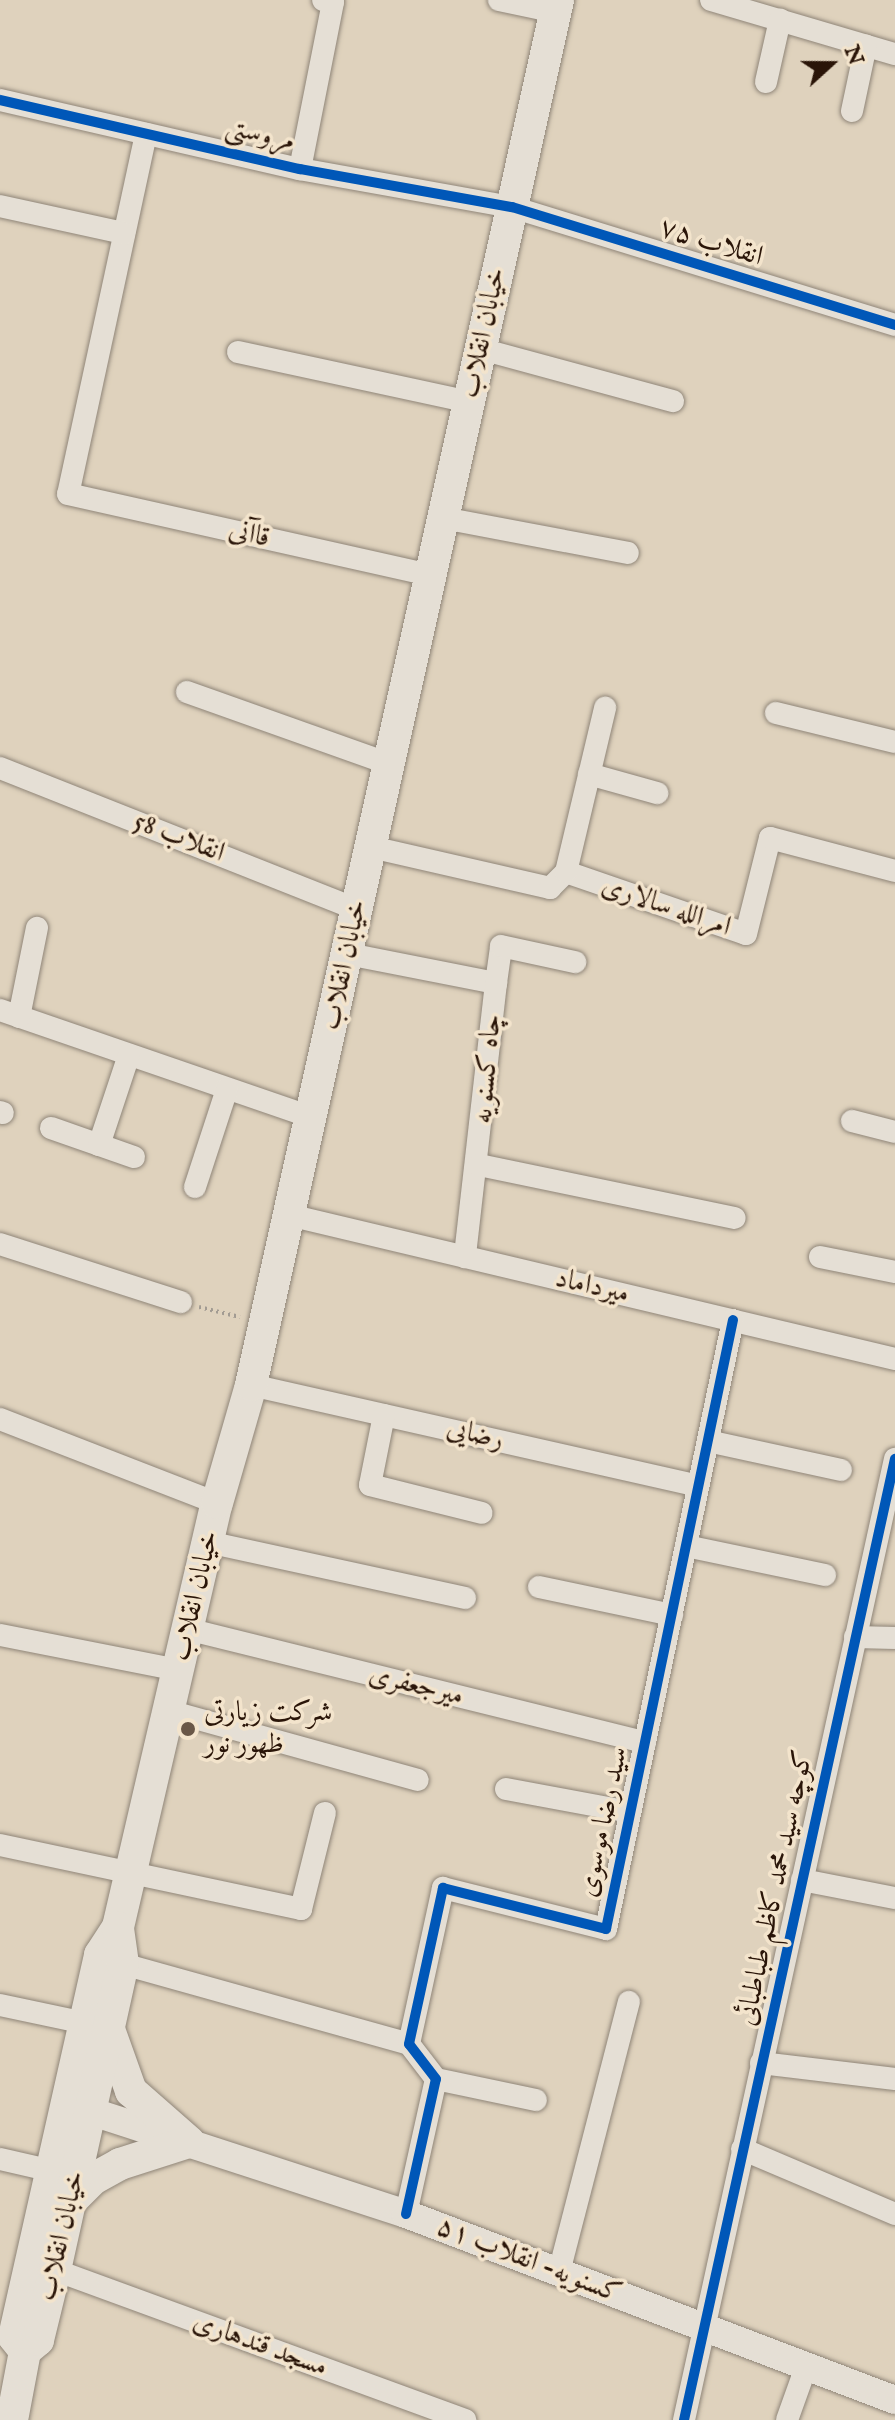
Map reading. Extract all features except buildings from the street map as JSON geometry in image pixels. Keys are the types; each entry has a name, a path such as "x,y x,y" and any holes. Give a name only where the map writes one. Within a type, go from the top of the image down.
{"main road":[{"name":"خیابان انقلاب","path":"12,2420 25,2351 38,2340 70,2202 79,2107 97,2026 100,1955 118,1927 217,1503 251,1385 557,6"},
{"name":"خیابان انقلاب","path":"97,2026 123,1964 118,1927"},
{"path":"97,2026 131,2091 189,2142"},
{"name":"خیابان انقلاب","path":"25,2351 14,2337 10,2313 53,2171 79,2107"},
{"path":"70,2202 93,2179 120,2164 189,2142"}],"street":[{"path":"300,169 333,2 323,0"},
{"path":"499,0 557,6"},
{"path":"711,0 895,54"},
{"path":"766,82 780,20"},
{"path":"852,111 866,45"},
{"name":"مروستی","path":"0,100 300,169 512,207"},
{"path":"0,206 124,233 146,134"},
{"name":"انقلاب ۷۵","path":"512,207 895,325"},
{"name":"قاآنی","path":"124,233 68,494 431,575"},
{"path":"481,349 673,401"},
{"path":"238,352 469,402"},
{"path":"443,518 628,553"},
{"path":"187,692 389,764"},
{"path":"566,872 605,708"},
{"path":"776,713 895,742"},
{"name":"انقلاب 58","path":"0,768 357,909"},
{"path":"589,774 657,793"},
{"name":"امرالله سالاری","path":"371,847 550,888 566,872 746,934 770,838 895,871"},
{"path":"37,928 9,1013 311,1117"},
{"path":"496,983 501,946 575,962"},
{"name":"چاه کسنویه","path":"348,954 496,983 479,1165 465,1257"},
{"path":"99,1145 129,1055"},
{"path":"195,1187 227,1089"},
{"path":"852,1121 895,1132"},
{"path":"51,1128 134,1157"},
{"path":"479,1165 735,1218"},
{"name":"میرداماد","path":"289,1215 895,1359"},
{"path":"0,1244 181,1302"},
{"path":"820,1257 895,1272"},
{"name":"سید رضا موسوی","path":"409,2044 443,1888 606,1929 733,1320"},
{"name":"رضایی","path":"251,1385 698,1486"},
{"path":"384,1415 370,1485 482,1513"},
{"path":"0,1419 217,1503"},
{"path":"708,1441 841,1470"},
{"name":"کوچه سید محمد کاظم طباطبائی","path":"703,2327 895,1459"},
{"path":"208,1542 465,1598"},
{"path":"686,1546 825,1575"},
{"path":"539,1587 672,1615"},
{"name":"میرجعفری","path":"187,1629 645,1742"},
{"path":"0,1635 178,1670"},
{"path":"855,1637 895,1638"},
{"path":"169,1711 418,1780"},
{"path":"506,1789 630,1812"},
{"path":"0,1845 301,1909 325,1813"},
{"path":"802,1880 895,1898"},
{"path":"123,1964 409,2044 436,2079 536,2100"},
{"path":"559,2272 629,2002"},
{"path":"0,2005 97,2026"},
{"path":"761,2063 895,2079"},
{"path":"406,2214 436,2079"},
{"name":"کسنویه- انقلاب ۵۱","path":"79,2107 406,2214 895,2400"},
{"path":"742,2149 895,2214"},
{"path":"0,2159 53,2171"},
{"name":"مسجد قندهاری","path":"55,2270 465,2420"},
{"path":"684,2420 703,2327"},
{"path":"787,2420 806,2367"}],"path":[{"path":"181,1302 265,1323"}],"cycle path":[{"path":"0,100 300,169 512,207 895,325"},
{"path":"406,2214 436,2079 409,2044 443,1888 606,1929 733,1320"},
{"path":"684,2420 895,1459"}],"place":[{"name":"شرکت زیارتی ظهور نور","path":"188,1729"}]}
